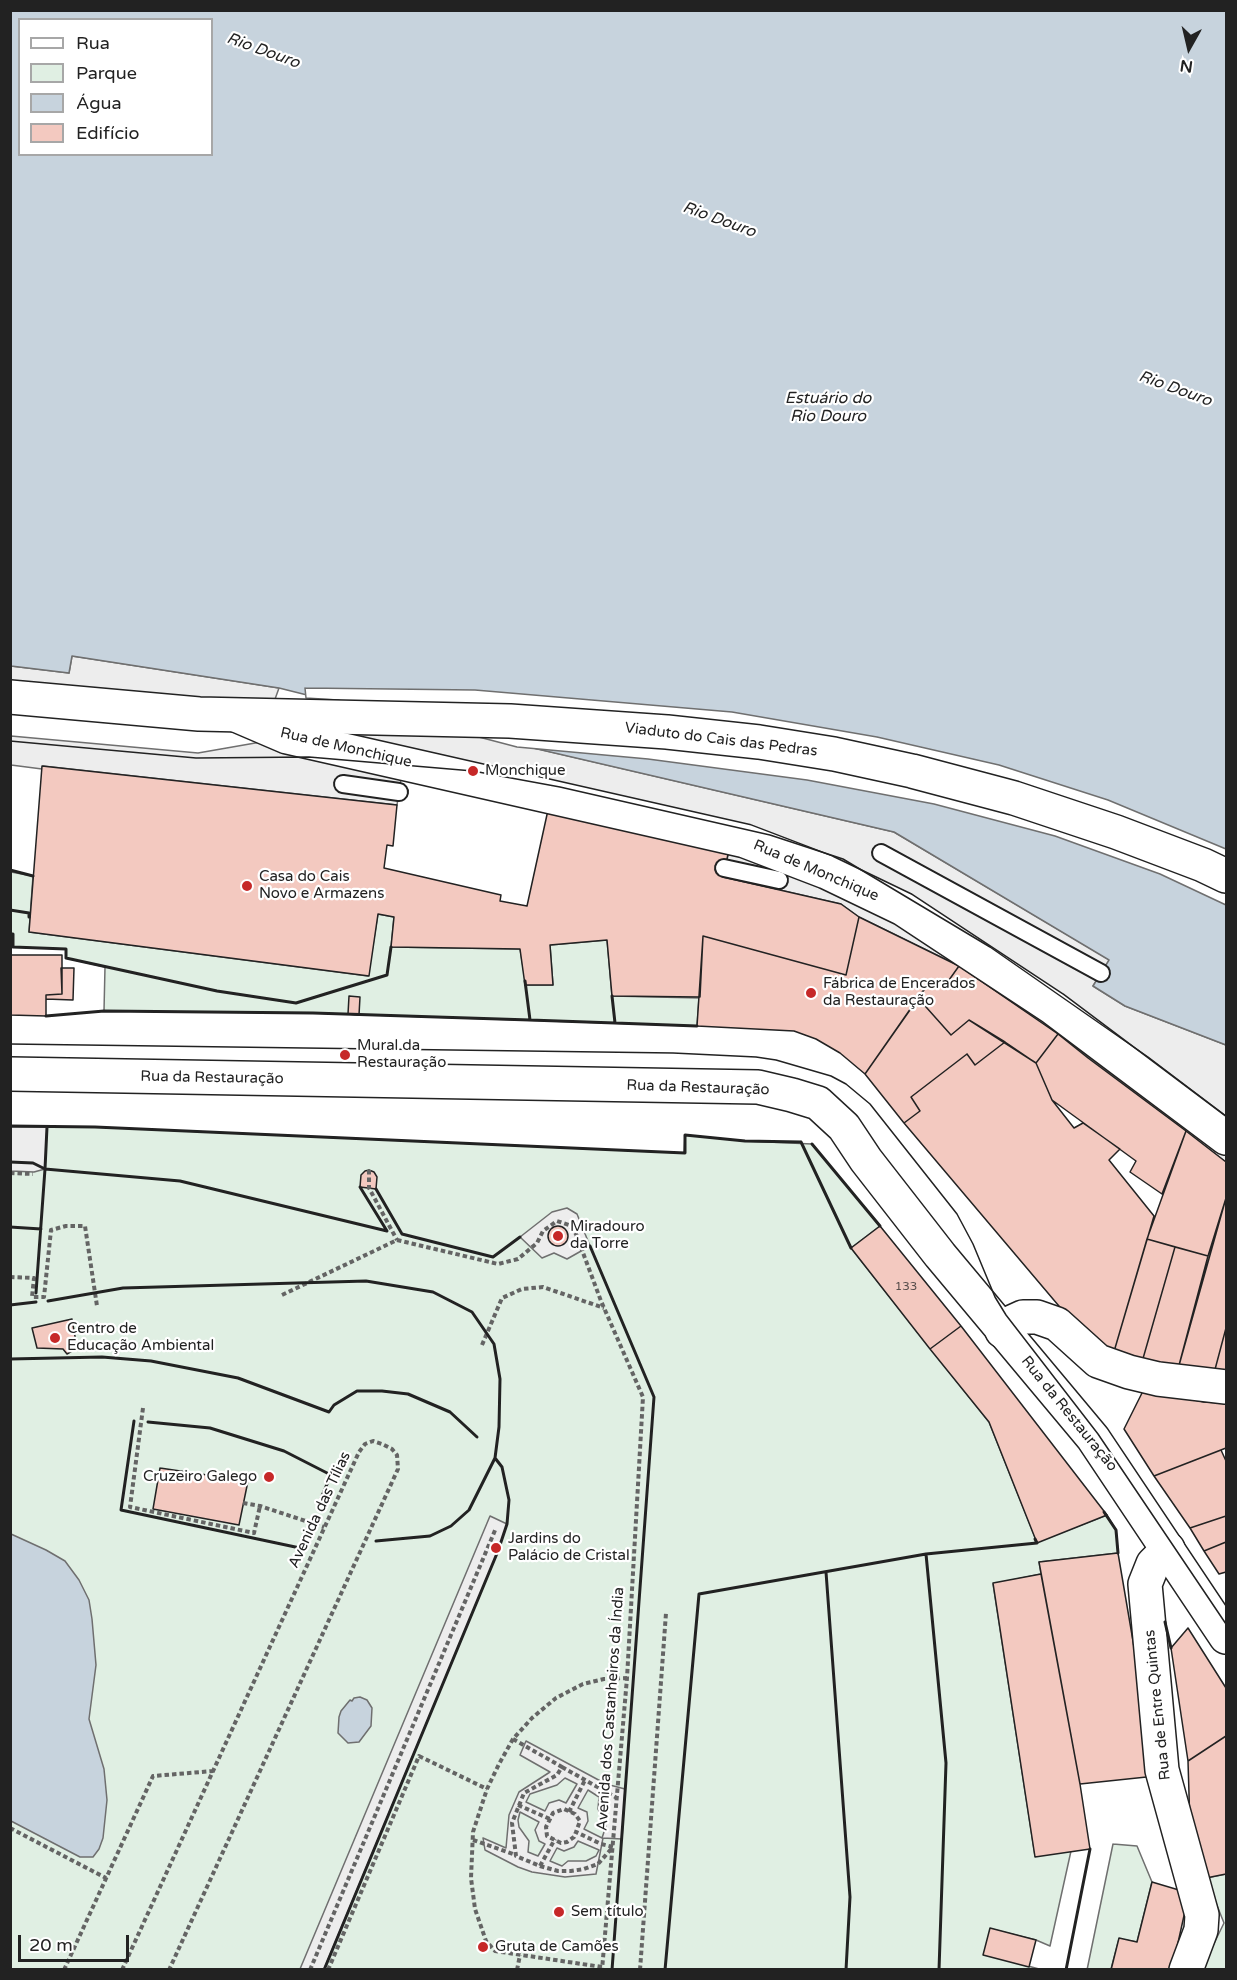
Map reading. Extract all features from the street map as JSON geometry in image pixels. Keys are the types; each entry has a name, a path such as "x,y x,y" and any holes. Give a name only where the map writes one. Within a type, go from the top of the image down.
{"main road":[{"name":"Rua de Monchique","path":"10,697 200,714 304,717"},
{"name":"Rua de Monchique","path":"238,716 287,737 745,841 826,872 903,909 1043,1002 1227,1138"},
{"name":"Viaduto do Cais das Pedras","path":"304,717 390,717 584,725 748,740 834,754 912,771 1014,798 1116,832 1227,876"},
{"name":"Rua da Restauração","path":"10,1074 758,1087 818,1103 844,1127 866,1160 940,1255 1093,1438 1227,1637"},
{"path":"1002,1331 1011,1322 1023,1317 1037,1317 1057,1324 1098,1360 1129,1372 1158,1379 1227,1387"},
{"name":"Rua de Entre Quintas","path":"1168,1549 1153,1564 1145,1584 1162,1770 1202,1915 1201,1930 1186,1970"}],"lane":[{"path":"343,784 399,792"},
{"path":"881,853 1101,974"},
{"path":"724,868 779,880"}],"path":[{"path":"282,1295 397,1240 369,1188 369,1170"},
{"path":"10,1173 33,1174"},
{"name":"Avenida dos Castanheiros da Índia","path":"397,1240 498,1264 518,1259 537,1243 543,1231 557,1221 569,1225 576,1234 604,1308 643,1397 627,1678 602,1968"},
{"path":"10,1277 34,1278 32,1297 44,1297 51,1230 66,1226 85,1226 97,1306"},
{"path":"482,1345 502,1298 522,1289 543,1287 604,1308"},
{"path":"143,1408 130,1507 254,1533 260,1506"},
{"name":"Avenida das Tílias","path":"122,1970 359,1452 364,1444 373,1441 392,1449 397,1455 398,1469 169,1970"},
{"path":"243,1503 260,1506 324,1527"},
{"path":"310,1970 496,1528"},
{"path":"640,1970 666,1613"},
{"path":"602,1968 495,1951 486,1941 475,1909 471,1878 473,1832 487,1789 513,1739 531,1718 556,1698 583,1684 604,1679 627,1678"},
{"path":"513,1739 617,1798"},
{"path":"328,1970 419,1756 487,1789"},
{"path":"516,1856 512,1823 524,1793 557,1775 562,1767"},
{"path":"64,1970 153,1776 213,1771"},
{"path":"569,1812 585,1780"},
{"path":"518,1805 549,1820"},
{"path":"564,1809 574,1814 580,1821 574,1837 561,1843 547,1836 546,1827 549,1820 553,1813 564,1809"},
{"path":"10,1828 106,1878"},
{"path":"473,1840 558,1871 584,1869 598,1864 613,1847 576,1832"},
{"path":"540,1866 555,1839"},
{"path":"518,1970 520,1955"}],"green space":[{"path":"11,872 33,876 29,932 368,976 378,914 394,917 391,947 520,949 526,985 553,985 550,945 607,940 612,996 699,998 697,1026 313,1013 104,1011 105,967 66,958 66,949 13,947"},
{"name":"Jardins do Palácio de Cristal","path":"11,1127 95,1127 684,1153 685,1135 812,1144 880,1226 851,1248 989,1422 1037,1542 1107,1515 1116,1530 1118,1553 1039,1562 1041,1574 993,1584 1035,1856 1071,1851 1050,1946 1036,1940 991,1929 984,1954 1039,1969 11,1970"},
{"path":"1113,1844 1137,1846 1152,1882 1137,1942 1119,1939 1111,1969 1087,1970"},
{"path":"1226,1874 1226,1969 1201,1970 1224,1923 1206,1878"}],"shaded area":[{"path":"72,656 279,688 274,702 11,687 11,666 69,673"},
{"path":"332,706 534,748 894,832 1110,960 1093,986 1125,1006 1226,1045 1226,1162 1058,1034 959,966 859,917 841,904 723,877 729,850 401,779 397,805 43,766 42,769 11,765 11,736 198,753 324,731"},
{"path":"10,1127 47,1127 45,1169 34,1172 11,1171"},
{"path":"567,1208 577,1214 590,1246 567,1259 554,1253 542,1258 520,1237 552,1212"},
{"path":"490,1516 507,1524 498,1551 324,1969 300,1969"},
{"path":"526,1741 606,1784 625,1789 622,1839 603,1838 596,1874 565,1877 532,1872 485,1850 483,1838 506,1848 509,1815 519,1792 550,1772 520,1755","holes":["565,1778 577,1784 566,1803 559,1800 549,1803 545,1811 526,1802 530,1794 557,1785","588,1790 599,1797 598,1809 606,1826 602,1838 584,1829 588,1821 587,1812 578,1808","520,1812 539,1822 535,1830 539,1841 545,1844 538,1856 528,1852 529,1841 519,1827","578,1841 599,1850 596,1856 586,1861 568,1861 562,1866 550,1861 557,1848 564,1851 574,1847"]}],"water":[{"name":"Estuário do Rio Douro","path":"11,11 1226,11 1226,1045 1125,1006 1093,986 1109,960 894,832 473,734 339,697 307,695 279,688 72,656 69,673 11,666"},
{"path":"11,1534 65,1561 79,1580 89,1600 96,1665 89,1719 104,1769 107,1800 103,1838 93,1857 80,1857 11,1821"},
{"path":"360,1697 367,1700 372,1708 371,1726 359,1742 348,1743 338,1733 339,1717 350,1700"}],"pier":[{"path":"305,688 475,690 732,712 877,737 999,765 1108,800 1226,849 1226,905 1160,874 1055,836 934,804 807,780 648,759 517,747 338,700 306,698"}],"building":[{"name":"Casa do Cais Novo e Armazens","path":"42,766 397,805 393,846 387,845 384,868 501,895 500,901 527,906 548,810 729,850 723,877 841,904 859,917 846,975 703,936 700,997 612,996 607,940 550,945 553,985 525,985 520,949 391,947 394,917 378,914 369,976 29,932"},
{"name":"Fábrica de Encerados da Restauração","path":"859,917 959,966 944,987 931,980 865,1074 840,1053 816,1039 794,1031 697,1026 703,936 846,975"},
{"path":"10,955 62,955 62,994 46,995 46,1016 10,1015"},
{"path":"959,966 1058,1034 1036,1063 969,1020 951,1035 918,998 931,980 944,987"},
{"path":"61,968 74,968 73,1000 46,999 46,995 62,994"},
{"path":"349,996 360,997 359,1015 348,1014"},
{"path":"918,998 951,1035 969,1020 1005,1042 975,1065 967,1054 911,1097 920,1111 904,1123 865,1074"},
{"path":"1058,1034 1186,1131 1162,1194 1130,1172 1136,1161 1052,1100 1036,1063"},
{"path":"1005,1042 1036,1063 1052,1100 1074,1128 1083,1123 1120,1149 1109,1160 1154,1216 1113,1355 1064,1312 904,1123 920,1111 911,1097 967,1054 975,1065"},
{"path":"1186,1131 1226,1162 1226,1198 1208,1256 1147,1239"},
{"path":"369,1170 377,1177 376,1189 360,1187 361,1175"},
{"path":"1226,1198 1226,1328 1213,1377 1178,1369"},
{"name":"Miradouro da Torre","path":"554,1226 562,1226 568,1232 568,1240 562,1246 554,1246 548,1240 548,1232"},
{"path":"880,1226 961,1326 930,1349 851,1248"},
{"path":"1147,1239 1175,1247 1142,1362 1113,1355"},
{"path":"1175,1247 1208,1256 1178,1369 1142,1362"},
{"name":"Centro de Educação Ambiental","path":"72,1319 77,1348 67,1354 63,1349 37,1348 32,1328"},
{"path":"961,1326 1107,1515 1037,1543 989,1422 930,1349"},
{"path":"1226,1328 1226,1374 1213,1377"},
{"path":"1144,1389 1204,1402 1226,1403 1226,1448 1154,1476 1124,1429"},
{"path":"1221,1450 1226,1461 1226,1516 1190,1528 1154,1476"},
{"path":"160,1468 248,1481 239,1525 153,1509"},
{"path":"1226,1516 1226,1542 1204,1551 1190,1528"},
{"path":"1226,1542 1226,1572 1219,1574 1204,1551"},
{"path":"1118,1553 1156,1776 1080,1784 1039,1562"},
{"path":"1041,1574 1090,1849 1035,1857 993,1583"},
{"path":"1188,1628 1226,1688 1226,1736 1188,1761 1171,1648"},
{"path":"1226,1736 1226,1874 1206,1878 1190,1827 1188,1761"},
{"path":"1152,1882 1189,1893 1172,1970 1111,1970 1119,1938 1137,1942"},
{"path":"990,1928 1036,1940 1029,1967 983,1955"}],"tram line":[{"path":"10,741 196,758 309,757 473,771 560,787 770,835 843,859 990,947 1148,1057 1226,1116"},
{"path":"10,1044 673,1053 756,1057 776,1060 831,1076 846,1084 870,1104 957,1214 973,1244 995,1297 1006,1315 1098,1434 1226,1624"}],"wall":[{"path":"10,870 33,876"},
{"path":"10,910 29,913 29,917"},
{"path":"10,934 13,934 13,947"},
{"path":"13,947 66,949 66,958"},
{"path":"66,958 217,991 296,1003 387,975 391,947"},
{"path":"46,1016 104,1011 313,1013 530,1020 525,981"},
{"path":"530,1020 615,1023 612,996"},
{"path":"615,1023 697,1026"},
{"path":"10,1126 95,1127 685,1153 685,1135 745,1141 801,1142"},
{"path":"10,1162 33,1163 45,1169 47,1127"},
{"path":"801,1142 851,1248"},
{"path":"812,1144 880,1226"},
{"path":"36,1293 45,1169 180,1181 387,1231 360,1187"},
{"path":"376,1189 402,1234 493,1257 520,1237"},
{"path":"10,1227 41,1229"},
{"path":"590,1246 654,1397 612,1970"},
{"path":"48,1301 123,1288 366,1281 433,1292 472,1312 494,1344 500,1379 499,1427 495,1458 469,1510 451,1526 430,1536 376,1541"},
{"path":"10,1305 36,1302"},
{"path":"10,1359 102,1357 151,1361 238,1378 329,1412 334,1405 357,1391 408,1394 450,1412 477,1437"},
{"path":"134,1421 121,1510 300,1548 310,1525"},
{"path":"148,1422 210,1428 284,1451 331,1475 321,1498"},
{"path":"324,1970 498,1551 507,1524 509,1500 502,1467 495,1458"},
{"path":"1104,1512 1116,1530 1118,1553"},
{"path":"665,1970 699,1594 926,1554 1037,1543 1035,1539"},
{"path":"926,1554 946,1763 939,1970"},
{"path":"826,1572 850,1897 846,1970"},
{"path":"1165,1622 1171,1648"},
{"path":"1066,1970 1090,1849"}],"place":[{"name":"Monchique","path":"473,771"},
{"name":"Casa do Cais Novo e Armazens","path":"247,886"},
{"name":"Fábrica de Encerados da Restauração","path":"811,993"},
{"name":"Mural da Restauração","path":"345,1055"},
{"name":"Miradouro da Torre","path":"558,1236"},
{"name":"Centro de Educação Ambiental","path":"55,1338"},
{"name":"Cruzeiro Galego","path":"269,1477"},
{"name":"Jardins do Palácio de Cristal","path":"496,1548"},
{"name":"Sem título","path":"559,1912"},
{"name":"Gruta de Camões","path":"483,1947"}],"water label":[{"name":"Rio Douro","path":"263,51"},
{"name":"Rio Douro","path":"719,220"},
{"name":"Rio Douro","path":"1175,389"}]}
